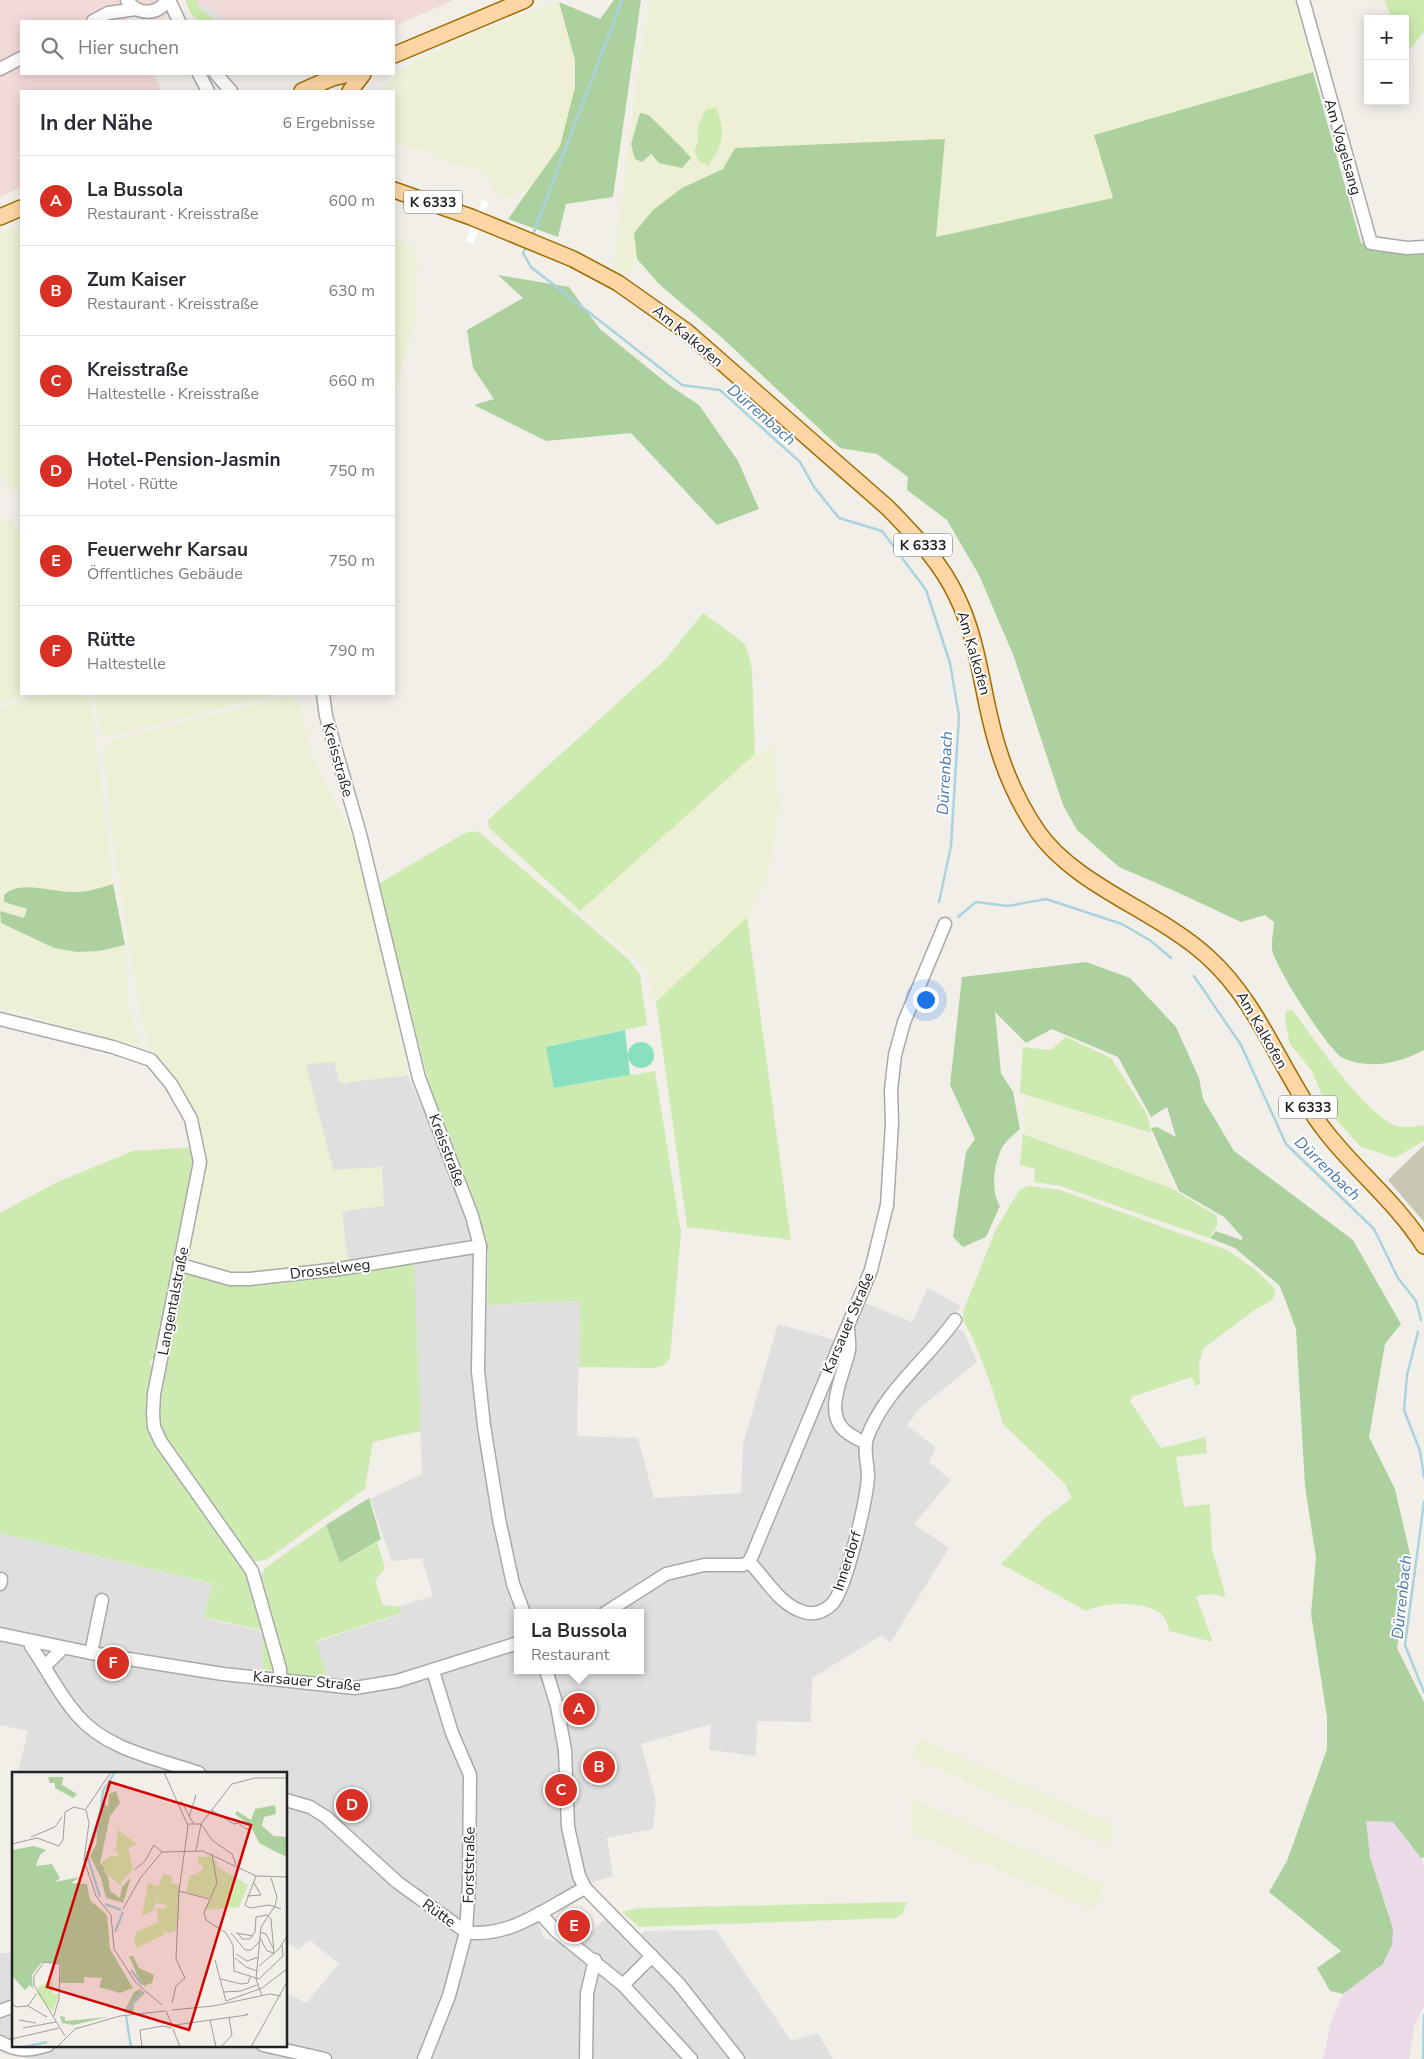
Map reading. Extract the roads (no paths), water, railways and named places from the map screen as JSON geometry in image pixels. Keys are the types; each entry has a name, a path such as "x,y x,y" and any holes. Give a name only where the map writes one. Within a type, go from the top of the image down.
{"main road":[{"path":"395,55 525,0"},
{"path":"304,90 344,75"},
{"path":"334,90 347,75"},
{"path":"351,90 362,75"},
{"name":"Am Kalkofen","path":"395,190 542,246 618,283 686,331 888,508 938,564 957,596 971,632 983,675 998,750 1024,811 1040,834 1059,855 1089,878 1187,939 1226,974 1252,1009 1299,1092 1325,1132 1402,1216 1424,1246"},
{"path":"0,217 20,208"}],"street":[{"path":"108,13 118,0"},
{"path":"149,12 161,7 168,0 178,20"},
{"name":"Am Vogelsang","path":"1303,0 1325,85 1371,243 1407,248 1424,247"},
{"path":"95,20 131,4 149,12 159,20"},
{"path":"0,69 20,59"},
{"path":"217,75 230,90"},
{"name":"Kreisstraße","path":"323,695 326,716 362,843 419,1078 472,1216 480,1246 478,1370 484,1426 499,1519 513,1584 522,1609"},
{"name":"Karsauer Straße","path":"749,1562 871,1270 886,1205 895,1056 904,1022 945,924"},
{"name":"Langentalstraße","path":"0,1018 151,1060 170,1084 191,1119 200,1162 154,1394 154,1427 160,1442 252,1571 280,1669 280,1679"},
{"name":"Drosselweg","path":"181,1265 230,1279 250,1279 340,1269 480,1246"},
{"name":"Innerdorf","path":"749,1562 778,1595 801,1612 812,1614 824,1610 833,1603 857,1534 868,1478 866,1442 882,1406 942,1339 955,1320"},
{"path":"847,1324 849,1348 837,1394 834,1414 845,1431 860,1441 866,1442"},
{"path":"611,1609 666,1574 704,1565 743,1565 749,1562"},
{"path":"91,1653 102,1600"},
{"name":"Karsauer Straße","path":"0,1634 63,1648 223,1674 355,1688 397,1681 514,1645"},
{"path":"30,1641 31,1646 78,1717 100,1735 128,1749 196,1772"},
{"path":"45,1666 63,1648"},
{"name":"Forststraße","path":"424,2059 449,1996 466,1932 470,1775 452,1733 433,1671"},
{"path":"547,1674 557,1706 565,1750 568,1827 579,1876 585,1888 679,1984 738,2059"},
{"name":"Rütte","path":"288,1801 310,1807 326,1817 397,1882 466,1932 480,1935 494,1933 540,1913 585,1888"},
{"path":"540,1913 556,1931 623,1984 691,2059"},
{"path":"623,1984 652,1956"},
{"path":"586,2059 587,1993 595,1960"},
{"path":"0,2011 12,2007"},
{"path":"0,2042 18,2050 29,2051 45,2046"},
{"path":"267,2046 325,2059"}],"waterway":[{"name":"Dürrenbach","path":"532,237 622,0"},
{"name":"Dürrenbach","path":"527,246 523,253 531,267 682,385 720,390 800,462 814,487 839,518 882,531 926,590 950,663 959,716 951,846 939,902"},
{"name":"Dürrenbach","path":"958,917 976,902 1008,906 1046,899 1122,924 1151,941 1171,958"},
{"name":"Dürrenbach","path":"1194,976 1241,1045 1286,1144 1374,1229 1398,1278 1416,1301 1421,1320"},
{"name":"Dürrenbach","path":"1418,1332 1407,1375 1404,1410 1420,1451 1424,1477"},
{"name":"Dürrenbach","path":"1424,1502 1405,1645 1424,1692"},
{"name":"Dürrenbach","path":"1423,2059 1424,2015"}],"place":[{"name":"Rütte","path":"113,1663"},
{"name":"La Bussola","path":"579,1709"},
{"name":"Zum Kaiser","path":"599,1767"},
{"name":"Kreisstraße","path":"561,1790"},
{"name":"Hotel-Pension-Jasmin","path":"352,1805"},
{"name":"Feuerwehr Karsau","path":"574,1926"}]}
